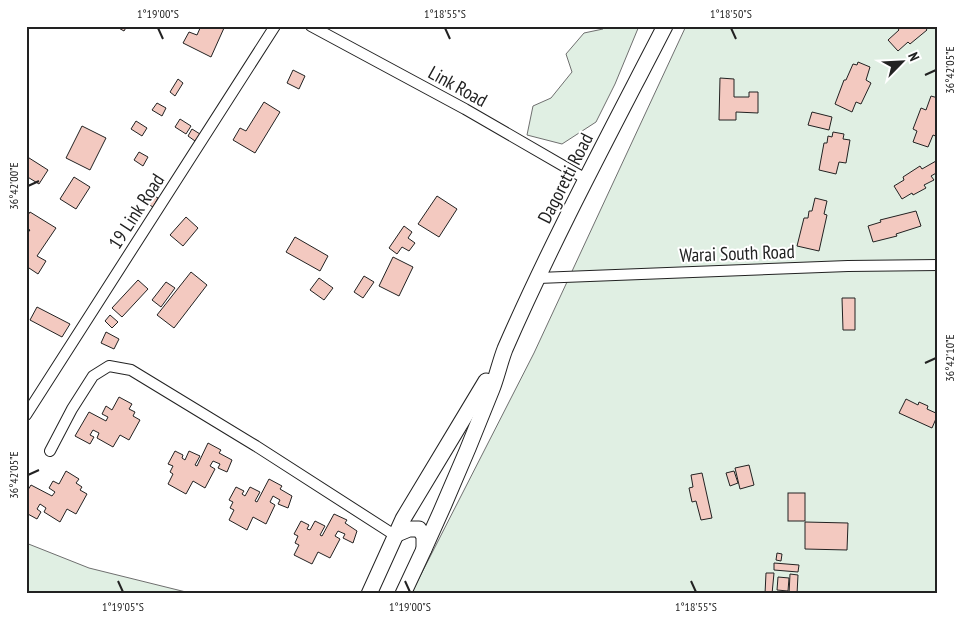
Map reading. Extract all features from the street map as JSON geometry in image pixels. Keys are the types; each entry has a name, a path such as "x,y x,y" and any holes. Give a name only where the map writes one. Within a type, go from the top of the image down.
{"main road":[{"name":"Dagoretti Road","path":"403,594 492,388 505,350 538,278 586,179 665,26"},
{"name":"Dagoretti Road","path":"369,594 404,519 505,350"},
{"path":"397,535 409,529 419,529 424,536 424,549"}],"street":[{"name":"19 Link Road","path":"26,415 275,26"},
{"name":"Link Road","path":"311,26 466,109 586,179"},
{"name":"Warai South Road","path":"538,278 848,266 938,265"},
{"path":"50,451 93,376 109,366 131,370 397,535"}],"green space":[{"path":"604,26 639,26 615,84 596,122 562,144 527,135 533,106 551,98 572,72 566,54 584,33 603,29"},
{"path":"686,26 938,26 938,594 411,594 534,353"},
{"path":"26,543 89,568 194,594 26,594"}],"building":[{"path":"115,26 127,26 124,31"},
{"path":"201,26 220,26 224,28 211,57 183,43 189,32 197,35"},
{"path":"896,26 924,26 927,30 898,51 888,40 899,30"},
{"path":"858,62 870,67 866,80 871,83 861,104 856,102 852,112 835,104 844,80 846,80 853,64 857,65"},
{"path":"293,70 305,76 299,89 287,83"},
{"path":"720,78 734,79 734,97 749,97 749,92 758,92 758,113 736,112 736,120 719,120"},
{"path":"178,79 183,83 175,96 170,92"},
{"path":"931,96 938,98 938,137 933,135 928,147 913,142 917,131 913,129 921,108 926,110"},
{"path":"264,102 280,112 255,153 233,140 240,128 246,131"},
{"path":"157,103 166,108 162,116 152,110"},
{"path":"812,112 832,117 829,130 808,125"},
{"path":"180,119 191,126 186,134 175,127"},
{"path":"136,121 147,128 142,136 131,129"},
{"path":"82,126 106,138 90,170 66,158"},
{"path":"192,129 200,134 195,141 188,136"},
{"path":"833,132 844,134 843,139 850,140 846,163 839,162 836,174 819,170 824,143 827,143 828,136 832,137"},
{"path":"139,152 148,157 143,166 134,160"},
{"path":"26,156 48,170 39,184 26,176"},
{"path":"936,161 938,172 931,176 934,180 924,185 926,188 902,199 894,186 904,180 903,177 920,166 922,169"},
{"path":"74,177 90,187 76,209 60,199"},
{"path":"146,191 158,198 153,207 141,200"},
{"path":"437,196 457,209 439,237 418,224"},
{"path":"815,198 827,201 824,214 827,215 819,251 797,246 804,218 808,218 809,211 812,211"},
{"path":"916,211 921,226 896,234 897,236 873,242 868,226 881,222 880,220"},
{"path":"30,212 56,228 37,256 46,261 38,274 26,266 26,235 30,230 26,228 26,218"},
{"path":"186,217 198,228 183,246 170,235"},
{"path":"404,226 412,232 408,238 415,243 409,251 402,247 397,254 389,248"},
{"path":"295,237 328,256 320,271 286,252"},
{"path":"393,257 413,267 399,296 379,286"},
{"path":"191,272 207,285 174,328 157,315"},
{"path":"364,276 374,282 363,298 354,292"},
{"path":"319,278 333,288 324,300 310,290"},
{"path":"138,280 148,289 122,317 112,308"},
{"path":"166,282 175,288 161,307 152,300"},
{"path":"842,298 855,298 855,330 843,330"},
{"path":"37,307 70,324 62,337 30,320"},
{"path":"110,315 118,322 112,328 105,321"},
{"path":"106,332 119,339 114,349 101,343"},
{"path":"119,397 132,404 129,409 135,412 133,416 140,420 129,440 120,435 113,447 97,438 99,433 93,430 90,435 94,437 90,444 75,436 89,412 106,421 108,417 102,414 106,406 112,410"},
{"path":"906,399 918,405 919,402 928,406 927,409 938,414 932,428 899,413"},
{"path":"208,443 221,450 219,453 232,460 227,472 218,468 220,464 213,461 210,466 215,469 205,488 193,481 186,494 168,484 173,474 170,472 173,466 168,464 175,451 183,455 182,458 185,460 189,451 200,456 195,465 197,466"},
{"path":"749,465 754,485 740,489 735,468"},
{"path":"66,471 79,479 76,483 82,487 80,490 87,494 76,514 67,509 60,522 44,512 46,508 40,504 37,509 41,512 37,519 26,513 26,493 31,485 52,496 55,492 49,488 53,481 59,484"},
{"path":"734,471 738,483 730,486 726,473"},
{"path":"702,473 712,518 701,520 696,501 692,502 689,488 693,487 691,475"},
{"path":"269,479 282,486 280,489 292,496 288,508 278,504 280,500 273,496 270,502 275,505 266,524 253,517 247,530 229,520 234,510 230,508 233,502 229,500 236,487 244,491 242,494 245,496 250,487 260,492 255,501 257,502"},
{"path":"788,493 805,493 805,521 788,521"},
{"path":"334,514 347,520 345,523 357,531 353,543 343,538 345,534 338,531 335,536 340,539 330,558 318,552 312,564 294,555 299,545 295,543 298,536 294,534 301,521 309,525 307,529 310,530 315,521 325,526 320,535 322,536"},
{"path":"805,522 848,523 847,550 805,549"},
{"path":"777,553 782,554 781,561 776,560"},
{"path":"774,563 799,565 798,572 774,570"},
{"path":"766,573 774,573 772,594 765,594"},
{"path":"790,574 798,575 797,594 789,594"},
{"path":"778,577 789,578 788,591 777,590"}]}
